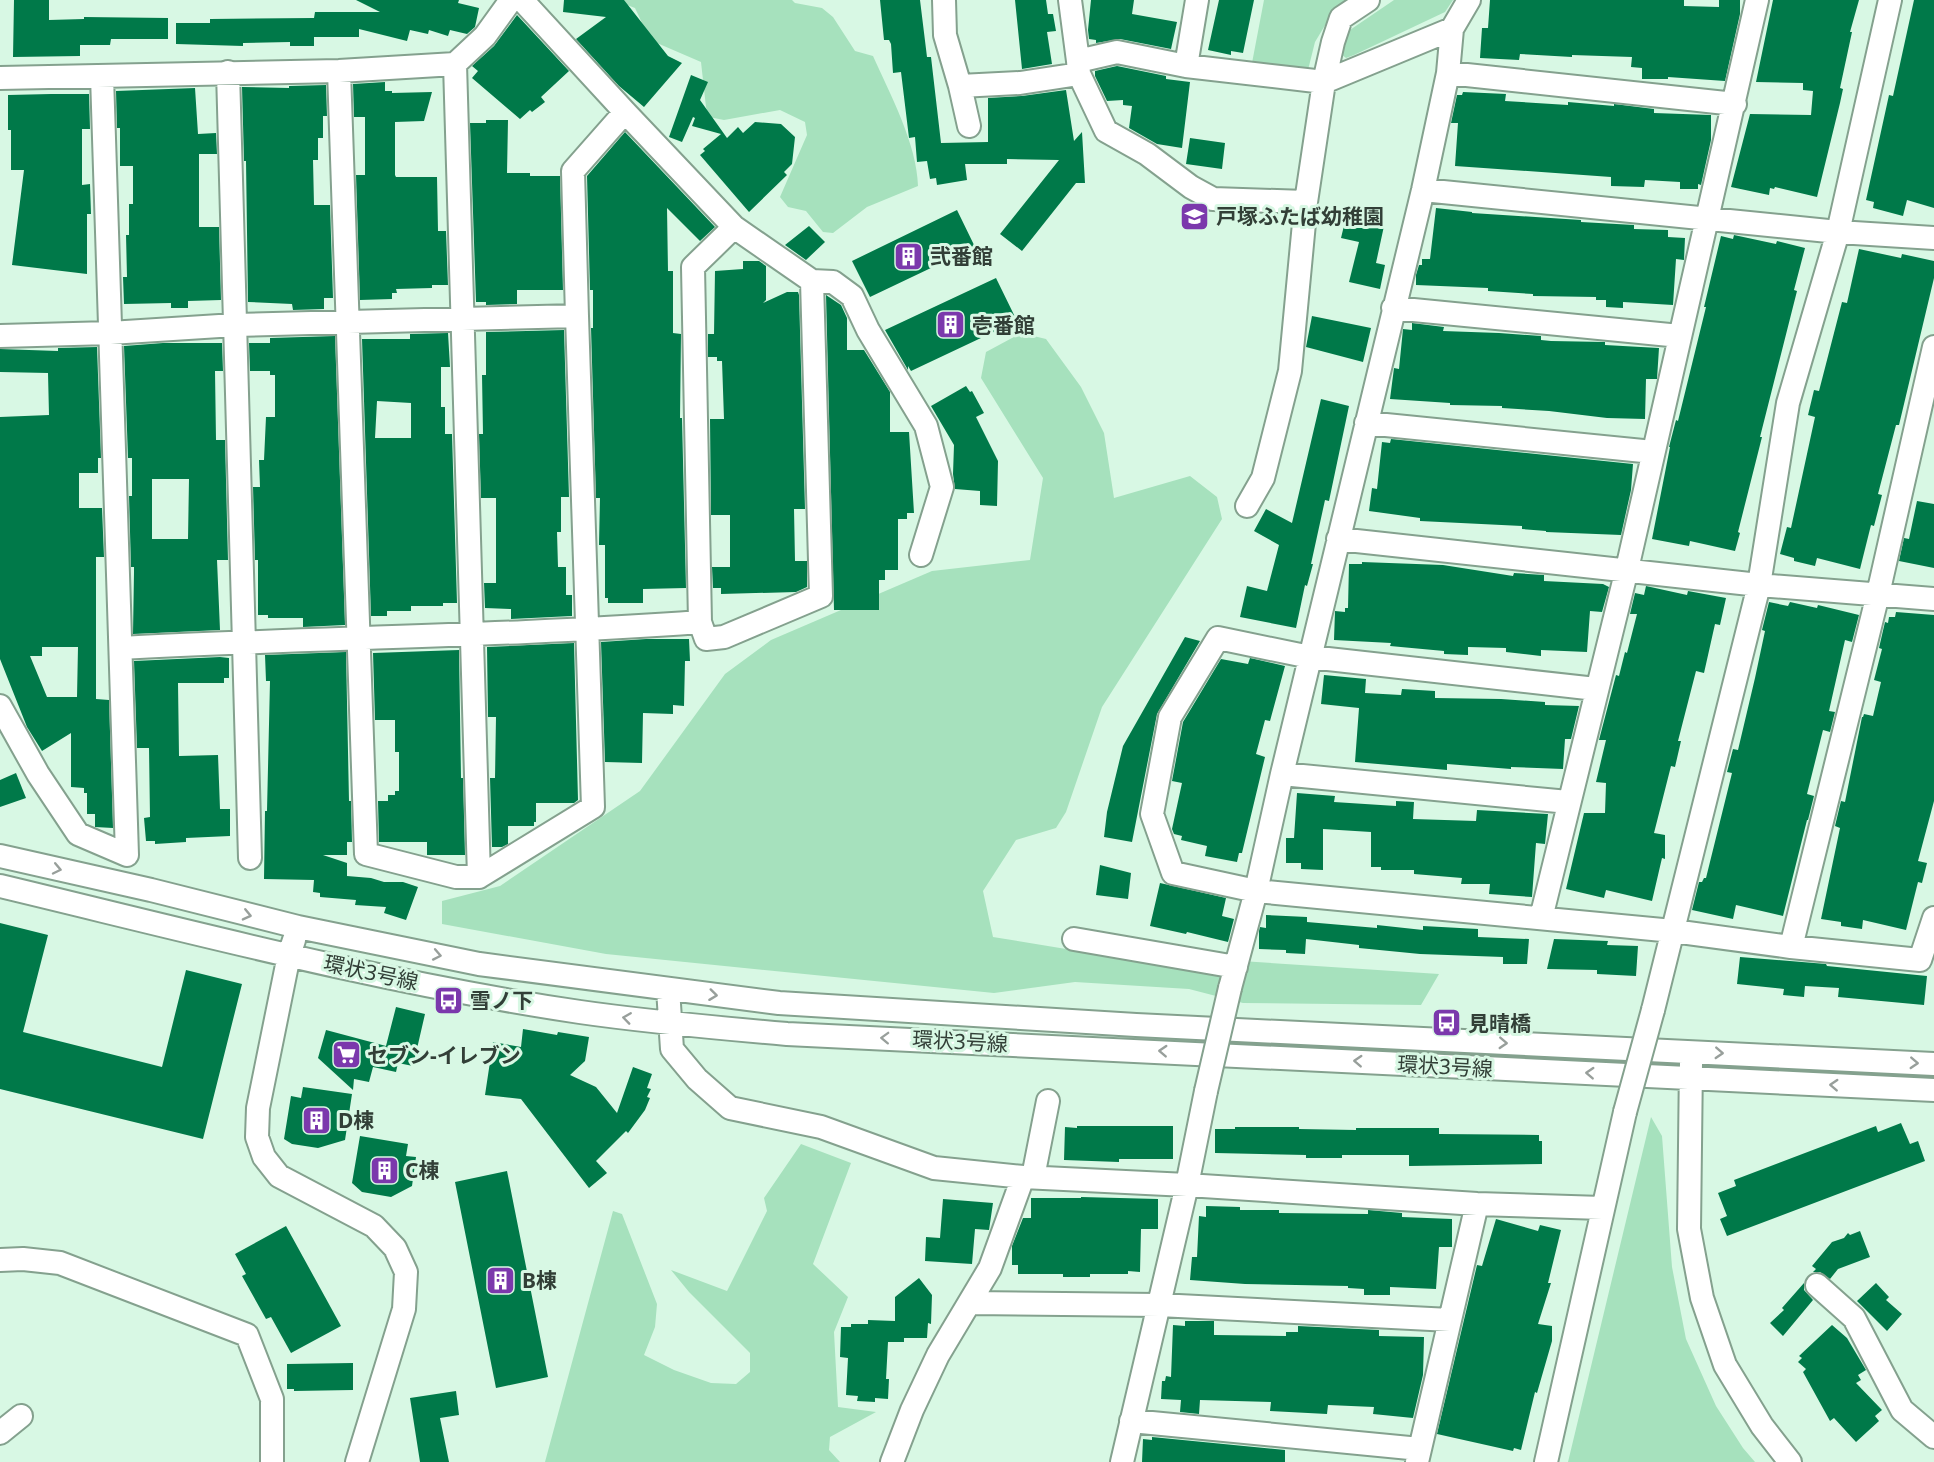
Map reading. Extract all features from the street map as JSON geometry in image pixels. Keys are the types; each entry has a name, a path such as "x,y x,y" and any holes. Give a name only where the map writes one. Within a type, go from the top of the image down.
{"street":[{"path":"944,0 945,35 969,126"},
{"path":"1070,0 1079,67 1106,130 1148,154 1191,187 1213,199 1306,202"},
{"path":"1186,66 1197,0"},
{"path":"1247,506 1263,478 1290,371 1306,202 1324,82 1341,18 1368,0"},
{"path":"1122,1462 1187,1185 1206,1091 1423,190 1448,73 1452,29 1469,0"},
{"path":"1541,918 1627,569 1757,0"},
{"path":"1545,1462 1625,1112 1653,1010 1759,585 1788,403 1838,232 1890,0"},
{"path":"0,78 339,71 454,64 485,36 507,2 625,112 734,227 812,281 833,282 852,296 868,330 926,426 942,487 921,555"},
{"path":"960,86 1020,83 1079,67 1117,52 1186,66 1324,82 1452,29"},
{"path":"454,64 479,877"},
{"path":"339,71 366,854 456,877 479,877 593,807 573,171 625,112"},
{"path":"228,72 250,858"},
{"path":"1448,73 1735,104"},
{"path":"0,706 39,774 78,834 127,855 102,76"},
{"path":"1423,190 1838,232 1934,238"},
{"path":"734,227 693,267 700,622 706,639 724,637 821,596 812,281"},
{"path":"1394,308 1680,336"},
{"path":"0,336 110,333 235,325 577,316"},
{"path":"1791,947 1878,594 1934,346"},
{"path":"1366,423 1653,452"},
{"path":"1338,539 1759,585 1934,599"},
{"path":"121,648 586,630 700,622"},
{"path":"1596,689 1310,657 1218,638 1170,717 1152,814 1173,873 1256,891 1673,931 1791,947 1920,960 1934,918"},
{"path":"1282,774 1568,802"},
{"name":"環状3号線","path":"0,856 151,890 298,927 479,964 779,1003 1077,1021 1934,1064"},
{"name":"環状3号線","path":"0,886 289,955 480,995 670,1024 787,1034 1934,1090"},
{"path":"298,927 289,955 258,1108 257,1137 264,1158 279,1176 374,1226 395,1248 406,1272 404,1309 357,1462"},
{"path":"1074,939 1233,977"},
{"path":"668,989 672,1049 697,1080 730,1108 821,1127 934,1168 1028,1177 1477,1204 1602,1208"},
{"path":"1691,1052 1689,1229 1702,1298 1725,1365 1762,1426 1790,1462"},
{"path":"892,1462 912,1410 938,1355 990,1268 1028,1177 1048,1101"},
{"path":"1131,1420 1418,1456 1477,1204"},
{"path":"0,1260 23,1259 60,1263 247,1335 272,1400 272,1462"},
{"path":"1817,1285 1854,1318 1902,1410 1934,1437"},
{"path":"970,1303 1159,1305 1450,1320"},
{"path":"0,1433 21,1416"}],"green space":[{"path":"614,0 792,0 795,3 822,8 833,17 855,51 873,56 908,136 918,186 867,207 833,233 823,232 806,211 788,207 780,197 807,135 805,122 780,110 724,120 709,117 701,62 650,40 635,8"},
{"path":"1264,0 1355,0 1330,17 1315,42 1307,74 1252,63"},
{"path":"1394,0 1453,0 1445,12 1354,55 1346,58 1341,54 1347,32"},
{"path":"1021,333 1046,339 1081,387 1104,433 1114,498 1190,476 1217,497 1222,519 1102,707 1066,812 1056,828 1016,840 983,891 993,937 1236,977 1241,961 1439,974 1421,1005 1243,1003 1189,989 1075,982 994,993 606,954 442,924 442,901 500,886 640,791 725,674 771,640 932,571 1030,560 1043,478 981,378 986,352"},
{"path":"1651,1117 1662,1136 1672,1267 1686,1339 1716,1406 1743,1448 1755,1462 1568,1462"},
{"path":"801,1144 851,1163 813,1264 848,1297 834,1332 838,1407 876,1412 830,1437 829,1450 840,1462 545,1462 613,1211 622,1214 657,1304 655,1327 644,1355 674,1370 711,1383 736,1384 750,1372 750,1353 689,1292 671,1270 727,1291 767,1211 764,1198"}],"building":[{"path":"14,0 49,0 49,20 84,19 84,17 168,18 168,39 111,39 110,45 80,45 80,56 13,57"},
{"path":"356,0 459,0 458,3 479,8 475,27 467,34 450,30 448,36 429,30 428,34 410,30 407,41 359,29 359,37 314,37 314,46 290,46 290,42 243,43 243,46 176,44 176,23 210,23 210,19 314,18 315,12 380,12"},
{"path":"564,0 624,0 668,56 682,63 644,107 619,86 576,39 606,17 563,12"},
{"path":"880,0 920,0 927,57 931,57 941,143 988,142 988,98 1066,90 1074,141 1082,132 1085,183 1076,183 1022,251 1000,234 1059,160 1007,159 1007,164 965,164 967,180 937,185 936,178 930,179 927,161 917,162 915,137 909,138 901,72 893,73 891,44 889,40 884,40"},
{"path":"1015,0 1046,0 1048,14 1053,14 1056,31 1047,32 1052,64 1022,69"},
{"path":"1091,0 1134,0 1132,14 1177,22 1171,49 1120,39 1096,43 1096,40 1089,39"},
{"path":"1219,0 1254,0 1243,53 1231,51 1231,55 1208,50"},
{"path":"1490,0 1684,0 1684,6 1719,7 1719,0 1740,0 1740,14 1725,81 1668,77 1668,79 1642,79 1642,68 1631,67 1632,57 1520,54 1519,60 1480,58 1482,28 1488,28"},
{"path":"1773,0 1859,0 1850,32 1852,32 1840,88 1843,89 1817,197 1775,187 1770,188 1769,195 1731,187 1750,114 1811,115 1813,91 1803,90 1803,83 1756,82"},
{"path":"1914,0 1934,0 1934,208 1907,200 1903,216 1873,208 1874,202 1866,200 1889,95 1893,96"},
{"path":"517,15 569,71 541,97 545,102 532,112 530,110 520,119 472,78 478,71 472,66 494,46"},
{"path":"1117,66 1166,76 1166,79 1190,82 1182,148 1157,144 1129,128 1132,106 1123,105 1123,100 1107,101 1095,76 1095,71"},
{"path":"691,75 708,82 700,100 727,138 738,127 743,133 755,122 781,124 795,137 792,164 784,172 787,175 749,212 700,155 705,151 703,149 721,134 692,126 695,118 693,117 682,142 669,137"},
{"path":"385,82 385,91 392,91 392,93 432,92 424,121 395,122 395,175 396,177 437,177 438,231 446,231 448,285 396,289 397,293 392,293 392,299 360,300 356,175 365,175 365,117 354,117 353,84"},
{"path":"326,85 327,116 323,116 323,138 318,138 318,160 313,160 314,205 330,205 333,298 324,298 324,309 293,310 292,304 248,302 246,161 244,161 242,87 289,88 289,86"},
{"path":"195,88 198,134 216,133 217,154 199,154 199,227 219,227 221,300 188,301 188,308 171,308 171,303 124,304 123,277 127,277 126,235 129,235 129,204 133,204 133,166 120,166 120,128 117,128 116,91"},
{"path":"1463,92 1506,94 1505,101 1568,105 1568,102 1614,106 1614,104 1654,109 1654,113 1711,115 1711,140 1701,185 1698,184 1698,189 1680,189 1680,182 1645,180 1644,187 1611,186 1611,177 1455,166 1458,123 1451,123 1457,95 1462,95"},
{"path":"89,94 90,129 82,129 82,185 90,184 91,214 87,214 87,274 12,265 24,170 11,170 8,95"},
{"path":"486,120 508,120 507,173 560,176 563,290 517,290 517,304 486,305 486,302 476,302 470,123 486,123"},
{"path":"625,132 715,227 700,241 667,208 668,271 673,271 673,333 681,334 680,418 682,418 686,588 643,589 643,603 608,603 608,598 605,598 605,545 599,545 600,498 596,498 591,328 593,328 593,290 590,290 587,176"},
{"path":"1190,138 1225,143 1222,169 1186,164"},
{"path":"1436,208 1472,213 1634,225 1634,229 1668,230 1668,237 1685,238 1684,260 1676,259 1673,305 1623,302 1623,308 1606,307 1606,300 1596,300 1596,297 1533,296 1533,294 1488,291 1488,288 1416,285 1416,275 1419,265 1422,265 1422,259 1430,259"},
{"path":"1348,209 1380,216 1378,225 1384,226 1376,263 1385,265 1380,289 1349,282 1359,242 1341,238"},
{"name":"弐番館","path":"957,210 975,247 870,297 852,261"},
{"path":"809,226 825,242 806,260 785,245"},
{"path":"1734,235 1776,244 1777,241 1805,248 1794,290 1797,291 1760,437 1762,437 1735,551 1690,541 1689,546 1652,539 1669,447 1676,420 1678,421 1721,236 1733,239"},
{"path":"1859,249 1901,258 1902,254 1934,261 1934,278 1899,425 1896,425 1878,494 1882,495 1874,526 1871,525 1860,569 1817,558 1815,566 1794,561 1794,558 1780,554 1787,527 1791,528 1815,417 1808,415 1814,390 1819,391 1842,302 1847,303"},
{"path":"743,261 759,261 766,266 766,300 763,303 787,292 798,292 799,295 805,509 794,509 795,561 807,561 807,587 796,592 721,594 721,588 713,588 712,567 730,567 730,515 711,515 710,419 724,419 722,361 717,361 717,357 708,357 708,334 714,334 715,271 743,269"},
{"name":"壱番館","path":"996,278 1017,321 911,371 908,366 908,370 885,330"},
{"path":"826,295 841,305 847,318 847,350 864,350 890,392 890,432 909,432 914,513 907,513 907,519 898,519 898,570 885,570 885,580 879,580 879,610 834,610"},
{"path":"1312,316 1371,328 1363,362 1306,347"},
{"path":"1412,323 1444,327 1443,331 1541,336 1541,340 1605,342 1605,345 1659,348 1657,379 1646,379 1645,419 1607,418 1502,408 1502,406 1450,405 1450,403 1390,399 1394,368 1399,369 1403,329 1412,330"},
{"path":"564,330 569,497 561,497 561,532 557,532 558,567 566,567 566,595 572,595 572,616 511,619 511,609 485,608 484,583 496,583 496,498 481,498 479,434 483,434 482,375 486,375 486,332"},
{"path":"448,333 450,367 441,367 441,407 445,407 445,434 452,434 457,603 443,603 443,606 411,606 411,611 387,611 387,616 371,616 362,339 410,339 410,334","holes":["377,401 411,403 411,438 375,438"]},
{"path":"335,336 345,625 303,627 303,618 268,618 268,615 258,615 258,560 255,560 253,487 260,487 259,460 264,460 266,417 275,417 275,375 270,375 270,371 250,371 249,343 270,343 270,338"},
{"path":"163,343 222,343 223,371 215,371 216,440 225,440 228,560 217,560 220,630 133,634 134,567 131,567 129,496 132,496 132,458 128,458 124,346","holes":["152,479 189,479 188,539 152,539"]},
{"path":"97,347 101,458 98,458 98,473 79,473 79,508 102,508 104,557 96,557 96,699 109,700 113,828 95,827 95,814 87,814 87,793 84,793 84,788 71,787 71,733 42,751 27,727 0,659 0,417 49,415 48,373 0,372 0,349 58,351 58,348","holes":["42,647 78,647 77,697 47,697 30,656 42,656"]},
{"path":"966,386 970,392 972,391 984,413 976,417 998,461 997,506 980,505 980,491 955,489 954,445 931,406"},
{"path":"1321,399 1349,406 1329,501 1325,500 1311,564 1313,564 1307,586 1305,585 1296,628 1240,617 1247,586 1267,591 1279,545 1254,531 1266,509 1292,523"},
{"path":"1391,439 1633,464 1631,490 1621,535 1546,532 1522,529 1522,526 1420,521 1420,518 1369,511 1372,488 1377,489 1382,442 1390,443"},
{"path":"1917,501 1934,504 1934,568 1899,561 1904,538 1909,539"},
{"path":"1362,562 1443,565 1513,576 1514,573 1544,575 1544,581 1603,584 1609,587 1602,612 1590,611 1587,652 1541,650 1541,656 1506,652 1506,648 1468,647 1468,655 1444,654 1444,651 1390,646 1391,643 1334,640 1335,611 1345,612 1345,608 1348,608 1349,564 1362,564"},
{"path":"1646,586 1687,595 1688,591 1726,598 1720,625 1715,624 1704,673 1696,671 1678,741 1681,741 1675,767 1671,766 1654,833 1665,835 1665,859 1662,858 1652,901 1606,890 1604,898 1566,889 1584,813 1605,813 1606,783 1596,782 1606,740 1599,740 1616,675 1619,676 1625,652 1627,653 1637,614 1630,614 1635,593 1644,595"},
{"path":"1769,602 1788,606 1790,602 1817,608 1818,605 1859,615 1852,642 1845,640 1829,711 1835,712 1830,732 1823,730 1807,794 1814,796 1783,916 1736,905 1733,919 1692,910 1699,882 1706,878 1732,773 1727,772 1733,749 1738,750 1765,631 1762,630"},
{"path":"1896,612 1934,615 1934,801 1918,861 1927,863 1922,883 1918,882 1906,930 1863,920 1862,929 1841,926 1841,922 1821,919 1840,828 1835,826 1841,801 1845,802 1862,717 1864,714 1873,716 1881,682 1874,680 1882,649 1879,648 1885,622 1888,623 1889,617 1895,617"},
{"path":"1185,637 1200,641 1157,714 1132,842 1104,837 1107,812 1123,746"},
{"path":"689,639 690,661 685,661 684,706 673,705 673,714 643,713 642,763 605,762 601,642"},
{"path":"574,643 578,800 574,803 536,803 534,826 508,826 508,844 502,847 492,847 490,778 495,778 496,717 488,717 487,647"},
{"path":"459,650 465,855 427,855 427,842 379,842 378,801 388,801 388,795 395,795 395,791 399,791 399,752 395,752 395,720 375,720 373,653"},
{"path":"346,652 352,842 347,842 347,855 323,855 347,863 347,876 371,878 384,882 403,882 418,887 406,920 384,913 386,907 355,905 356,900 320,897 320,893 313,892 314,880 264,879 270,681 266,681 265,655"},
{"path":"229,658 229,678 224,678 224,683 178,683 179,756 218,755 220,809 230,809 230,836 186,838 186,842 155,844 155,841 146,841 144,818 150,817 149,748 137,748 134,661"},
{"path":"1250,658 1285,666 1270,721 1265,720 1256,754 1265,757 1242,853 1239,853 1237,862 1205,856 1207,846 1181,840 1182,836 1174,834 1172,829 1182,783 1172,781 1183,722 1221,659 1248,664"},
{"path":"1324,675 1366,679 1365,693 1401,695 1402,689 1435,691 1435,698 1501,699 1545,702 1545,705 1579,706 1571,739 1565,739 1563,769 1511,767 1511,769 1447,764 1447,770 1355,762 1359,708 1321,704"},
{"path":"16,773 26,798 0,807 0,780"},
{"path":"1297,793 1335,796 1334,802 1396,806 1396,801 1414,802 1413,819 1476,821 1477,810 1548,814 1545,844 1536,843 1532,897 1489,894 1490,884 1461,884 1462,878 1414,874 1414,870 1381,870 1381,867 1371,867 1371,832 1323,829 1323,870 1301,869 1301,863 1286,863 1286,838 1294,838"},
{"path":"1100,865 1131,873 1128,899 1096,895"},
{"path":"1160,883 1226,898 1222,916 1234,919 1228,942 1150,926"},
{"path":"1266,915 1307,917 1307,922 1377,928 1377,925 1423,930 1423,926 1478,929 1478,937 1529,939 1527,964 1503,964 1503,957 1420,954 1359,948 1359,945 1306,939 1305,954 1286,953 1286,950 1259,949 1259,931 1260,927 1266,928"},
{"path":"0,923 48,935 23,1032 162,1067 186,970 242,984 203,1139 0,1089"},
{"path":"1554,939 1608,941 1607,945 1638,946 1636,976 1597,974 1597,970 1547,969"},
{"path":"1740,957 1927,976 1924,1005 1838,997 1839,988 1805,986 1804,997 1783,995 1784,989 1737,984"},
{"path":"396,1007 425,1014 413,1066 398,1063 396,1072 373,1067 369,1082 354,1079 353,1090 318,1058 326,1030 386,1046"},
{"path":"523,1029 557,1035 558,1032 589,1037 585,1061 570,1075 596,1087 617,1113 633,1067 652,1074 647,1088 651,1089 647,1097 650,1098 645,1110 628,1133 626,1131 596,1161 607,1173 589,1188 521,1099 485,1095 493,1042 521,1047"},
{"name":"D棟","path":"303,1087 352,1094 345,1140 318,1148 292,1144 284,1139 291,1096 301,1098"},
{"path":"1901,1123 1910,1144 1918,1141 1925,1161 1727,1236 1720,1219 1727,1216 1718,1193 1736,1186 1734,1180 1876,1126 1878,1132"},
{"path":"1077,1126 1173,1126 1173,1159 1119,1159 1119,1162 1064,1160 1065,1127 1077,1128"},
{"path":"1235,1127 1356,1130 1356,1128 1439,1128 1439,1134 1539,1135 1539,1141 1542,1141 1542,1164 1409,1166 1409,1155 1342,1155 1342,1158 1306,1158 1306,1155 1215,1153 1215,1129 1235,1129"},
{"name":"C棟","path":"360,1136 408,1144 406,1156 416,1157 412,1186 391,1197 362,1192 352,1183"},
{"name":"B棟","path":"507,1171 548,1377 496,1388 455,1182"},
{"path":"1031,1198 1158,1199 1158,1229 1141,1229 1140,1272 1090,1274 1090,1277 1063,1277 1063,1274 1018,1274 1018,1265 1012,1265 1012,1246 1023,1218 1031,1218"},
{"path":"943,1199 993,1203 989,1230 975,1229 972,1264 925,1261 926,1237 940,1238"},
{"path":"1206,1206 1240,1207 1240,1210 1279,1210 1279,1213 1368,1214 1368,1210 1402,1213 1402,1217 1452,1219 1452,1247 1439,1247 1436,1289 1390,1287 1390,1295 1364,1295 1364,1289 1348,1288 1348,1286 1245,1284 1190,1280 1192,1257 1197,1257 1199,1216 1206,1217"},
{"path":"1496,1219 1538,1231 1540,1225 1561,1230 1548,1283 1551,1283 1538,1324 1552,1326 1552,1341 1537,1393 1535,1392 1521,1450 1514,1448 1513,1451 1437,1434 1477,1265 1482,1266"},
{"path":"286,1226 341,1326 291,1353 271,1317 266,1319 242,1276 246,1274 235,1254"},
{"path":"1860,1231 1870,1257 1838,1269 1830,1279 1820,1272 1813,1272 1816,1269 1812,1266 1832,1242 1844,1238 1848,1233 1850,1235"},
{"path":"919,1278 932,1295 931,1324 928,1323 927,1338 904,1338 904,1342 888,1342 886,1379 889,1379 888,1399 875,1398 875,1402 857,1401 858,1396 846,1395 848,1358 840,1357 841,1327 851,1327 851,1324 868,1324 868,1320 895,1321 895,1297"},
{"path":"1804,1283 1804,1290 1813,1300 1783,1336 1770,1323 1784,1310 1782,1308"},
{"path":"1876,1283 1889,1297 1886,1300 1902,1314 1887,1331 1857,1301"},
{"path":"1185,1321 1214,1321 1214,1335 1286,1336 1286,1332 1298,1332 1298,1326 1379,1330 1379,1336 1424,1337 1423,1375 1413,1418 1373,1414 1374,1407 1328,1405 1327,1414 1270,1411 1271,1402 1200,1400 1199,1414 1180,1412 1181,1400 1161,1399 1162,1381 1165,1381 1166,1376 1171,1377 1173,1325 1185,1326"},
{"path":"1832,1325 1847,1338 1866,1370 1858,1375 1861,1380 1856,1383 1882,1410 1875,1416 1879,1421 1856,1442 1834,1418 1830,1421 1803,1372 1806,1369 1798,1362 1802,1358 1799,1356"},
{"path":"353,1363 353,1390 294,1391 294,1389 287,1389 287,1364"},
{"path":"456,1391 459,1415 440,1418 449,1462 420,1462 410,1398"},
{"path":"1152,1437 1285,1450 1285,1462 1142,1462 1143,1439 1152,1440"}],"place":[{"name":"戸塚ふたば幼稚園","path":"1195,216"},
{"name":"弐番館","path":"909,256"},
{"name":"壱番館","path":"951,325"},
{"name":"雪ノ下","path":"449,1000"},
{"name":"見晴橋","path":"1447,1023"},
{"name":"セブン-イレブン","path":"346,1055"},
{"name":"D棟","path":"317,1120"},
{"name":"C棟","path":"384,1170"},
{"name":"B棟","path":"501,1280"}]}
